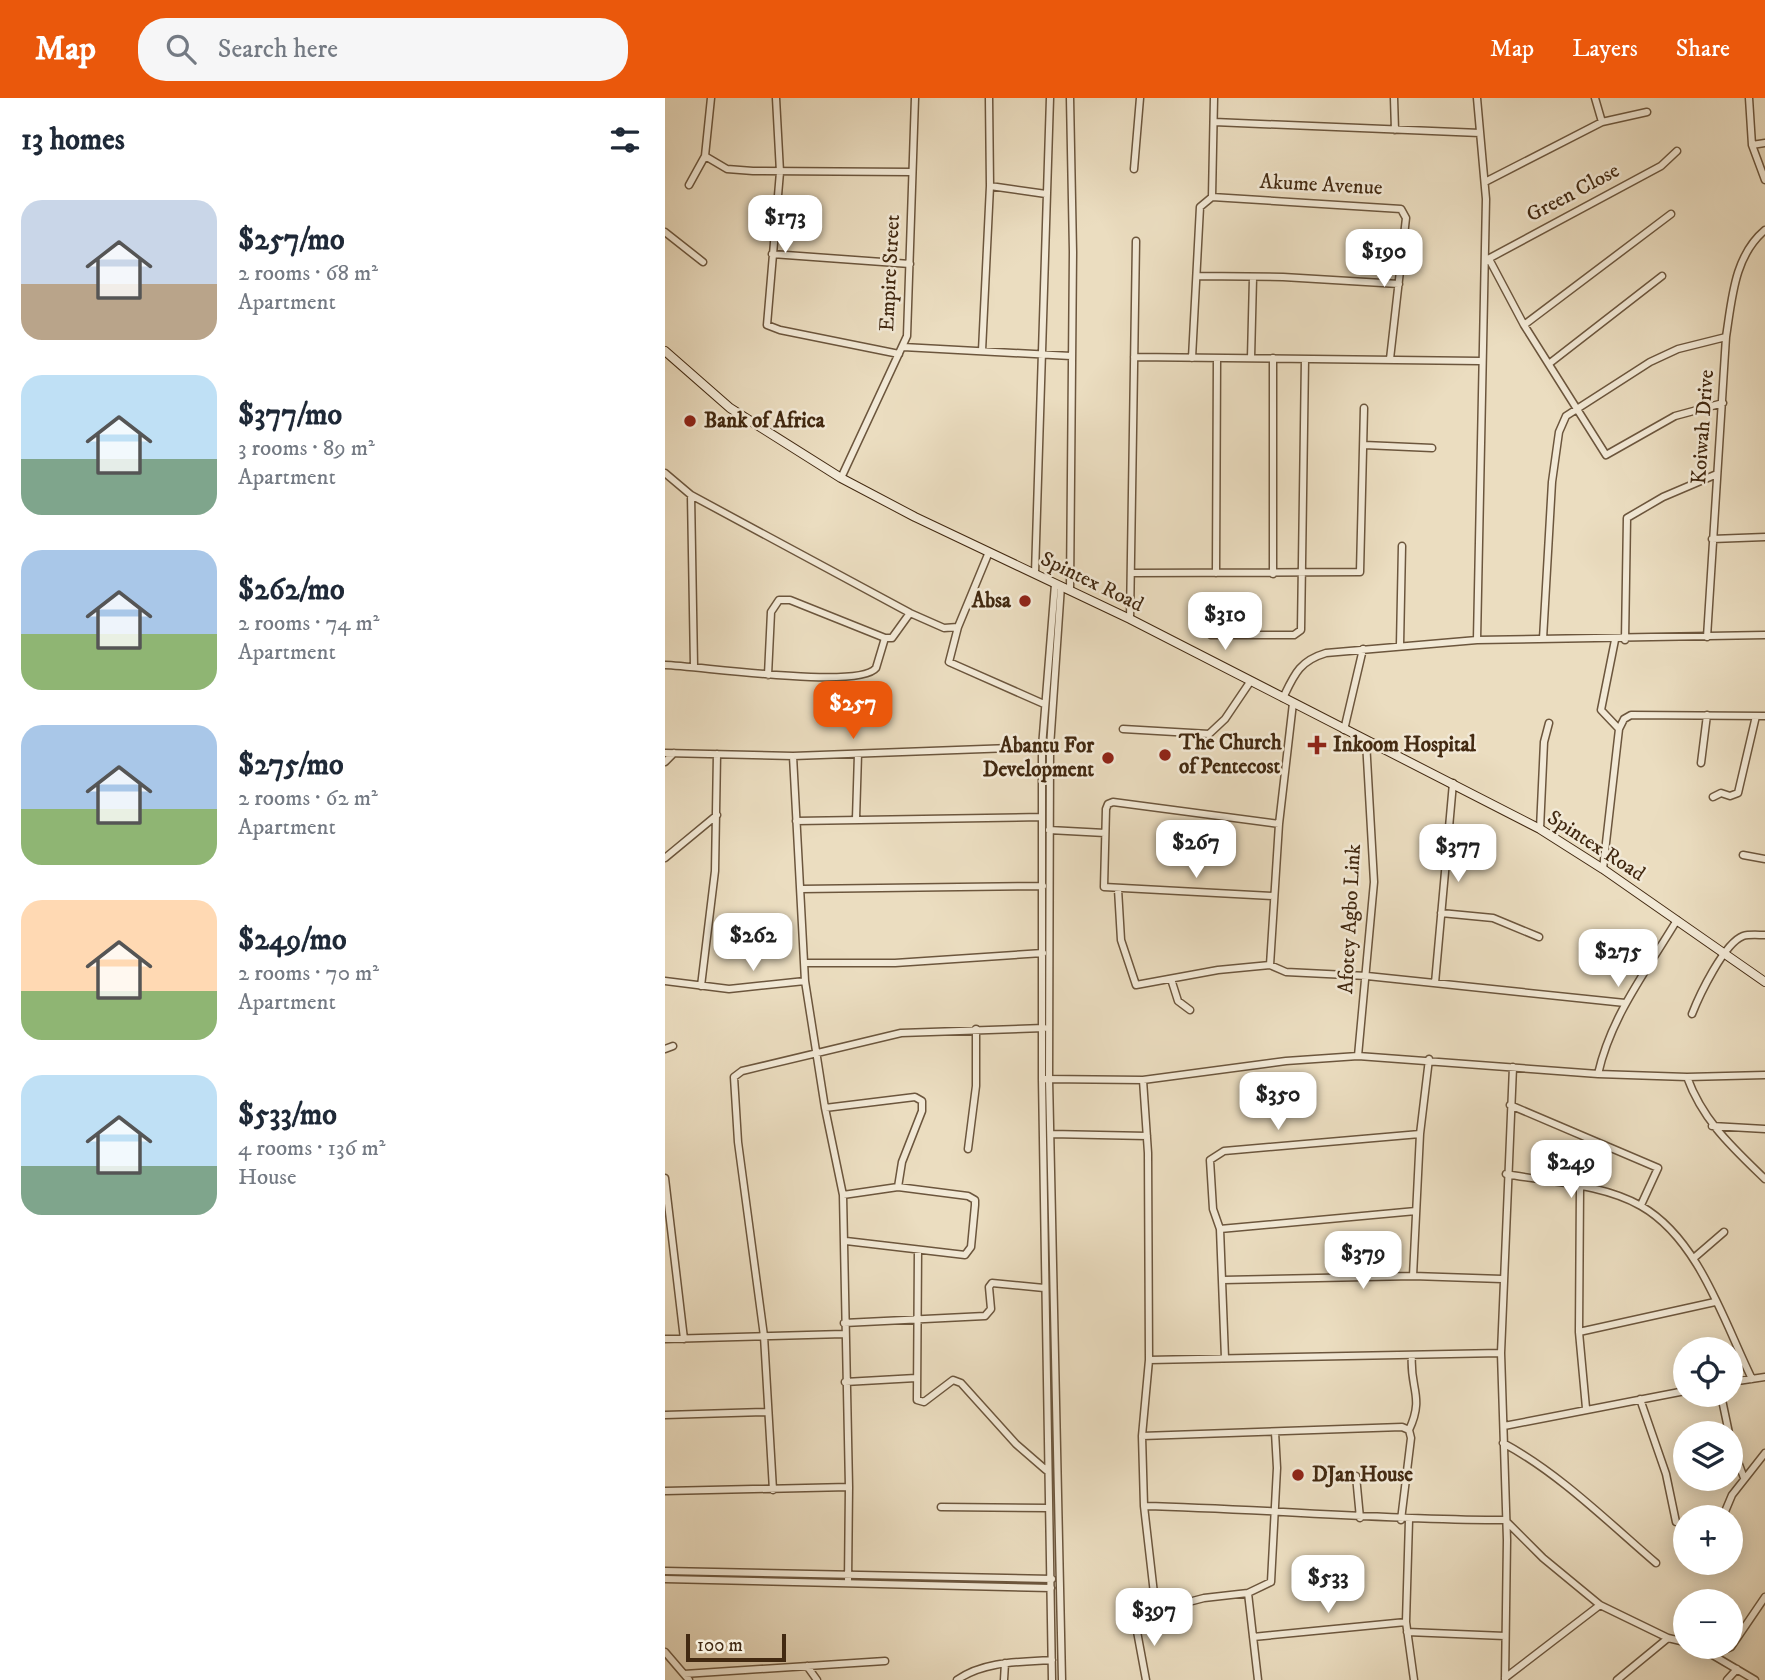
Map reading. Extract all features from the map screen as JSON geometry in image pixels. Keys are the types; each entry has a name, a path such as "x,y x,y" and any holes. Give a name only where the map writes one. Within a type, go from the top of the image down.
{"main road":[{"name":"Spintex Road","path":"665,351 730,408 841,478 1130,619 1453,783 1603,869 1765,982"}],"street":[{"path":"689,185 705,156 711,98"},
{"path":"776,98 780,172 767,325 899,354"},
{"name":"Empire Street","path":"841,478 869,411 903,347 910,264 915,98"},
{"path":"982,351 990,186 989,98"},
{"path":"1035,574 1050,98"},
{"path":"1070,98 1070,590"},
{"path":"1134,169 1140,98"},
{"path":"1192,358 1201,207 1212,197 1214,98"},
{"path":"1394,98 1395,130"},
{"path":"1477,98 1485,182 1486,260 1480,361 1477,640"},
{"path":"1595,98 1602,122"},
{"path":"1749,98 1752,145 1765,180"},
{"path":"1485,182 1602,122 1647,112"},
{"path":"1214,122 1480,133"},
{"path":"1752,145 1765,143"},
{"name":"Green Close","path":"1486,260 1661,166 1677,151"},
{"path":"705,156 727,169 780,172 912,172"},
{"path":"990,186 1046,194"},
{"name":"Akume Avenue","path":"1212,197 1401,209 1406,218 1390,359"},
{"path":"1524,325 1671,214"},
{"name":"Koiwah Drive","path":"1707,637 1726,337 1733,290 1742,261 1750,246 1765,230"},
{"path":"665,232 703,262"},
{"path":"1130,619 1136,241"},
{"path":"772,254 910,264"},
{"path":"1486,260 1604,454 1608,455 1675,416 1723,402"},
{"path":"1197,276 1399,284"},
{"path":"1550,363 1662,276"},
{"path":"1251,358 1252,278"},
{"path":"1543,639 1552,482 1562,422 1576,408 1650,362 1678,349 1726,337"},
{"path":"903,347 1071,356"},
{"path":"1134,357 1480,361"},
{"path":"1216,573 1217,358"},
{"path":"1273,358 1273,574"},
{"path":"1211,635 1299,634 1302,628 1305,359"},
{"path":"1132,573 1304,575 1360,572 1364,408"},
{"path":"1364,445 1432,448"},
{"path":"665,473 691,495 910,613 944,628 958,627"},
{"path":"1625,640 1627,519 1663,497 1717,474"},
{"path":"691,495 694,666"},
{"path":"1712,539 1765,537"},
{"path":"1400,645 1402,547"},
{"path":"989,552 958,627 949,662 1045,704"},
{"path":"1046,1028 1042,953 1042,747 1058,585"},
{"path":"1054,1579 1046,1470 1044,1288 1051,710 1058,585"},
{"path":"768,675 771,612 779,600 790,600 885,638 892,638 896,634 910,613"},
{"path":"1283,698 1298,667 1306,659 1326,653 1477,640 1625,640 1765,635"},
{"path":"665,665 768,675 869,675 876,668 885,638"},
{"path":"1615,640 1601,710 1619,729"},
{"path":"1344,730 1363,649"},
{"path":"1123,729 1209,734 1225,719 1250,682"},
{"path":"1270,965 1279,824 1293,703"},
{"path":"1603,869 1619,729 1624,719 1631,715 1765,716"},
{"path":"1702,763 1707,715"},
{"path":"1713,797 1721,793 1730,796 1738,793 1756,716"},
{"path":"1539,830 1544,743 1549,723"},
{"name":"Afotey Agbo Link","path":"1358,1056 1374,882 1366,741"},
{"path":"665,753 793,756 1042,747"},
{"path":"665,762 674,753"},
{"path":"701,986 715,871 717,754"},
{"path":"856,819 857,754"},
{"path":"793,756 805,981 824,1108 843,1195 846,1241 844,1334 849,1487 848,1578"},
{"path":"1436,983 1453,783"},
{"path":"1273,896 1107,888 1103,884 1105,833 1109,802 1279,824"},
{"path":"665,858 717,815"},
{"path":"796,821 1042,817"},
{"path":"1049,830 1105,833"},
{"path":"1743,855 1765,859"},
{"path":"801,889 1043,886"},
{"path":"1118,889 1121,940 1133,982 1140,985 1270,965 1286,972 1367,976 1625,1003"},
{"path":"1441,913 1493,918 1539,937"},
{"path":"1598,1074 1607,1039 1625,1003 1677,920"},
{"path":"1692,1014 1709,977 1742,936 1765,935"},
{"path":"804,963 895,963 1042,953"},
{"path":"1171,979 1178,1001 1190,1010"},
{"path":"665,981 729,989 805,981"},
{"path":"773,1490 764,1336 732,1086 734,1077 742,1071 881,1036 976,1029 1046,1028"},
{"path":"968,1149 976,1086 976,1029"},
{"path":"1045,1079 1143,1080 1286,1061 1358,1056 1429,1059 1598,1074 1687,1077 1765,1075"},
{"path":"1413,1276 1420,1134 1429,1059"},
{"path":"1505,1679 1504,1426 1501,1353 1506,1174 1513,1067"},
{"path":"1687,1077 1699,1106 1712,1126 1765,1179"},
{"path":"1045,1079 1051,1134 1054,1579 1052,1680"},
{"path":"1143,1080 1147,1136 1149,1360 1142,1436 1144,1506 1156,1611"},
{"path":"824,1108 915,1097 922,1101 922,1111 902,1162 898,1187"},
{"path":"1510,1105 1658,1168 1658,1174 1641,1205"},
{"path":"1712,1126 1765,1129"},
{"path":"1051,1134 1147,1136"},
{"path":"1225,1358 1220,1229 1213,1209 1210,1160 1221,1152 1341,1139 1420,1134"},
{"path":"1506,1174 1606,1192 1641,1205 1695,1257 1752,1379"},
{"path":"665,1178 684,1339"},
{"path":"843,1195 898,1187 968,1196 975,1200 968,1254 846,1241"},
{"path":"1580,1188 1579,1332 1585,1409"},
{"path":"1220,1229 1416,1211"},
{"path":"1695,1257 1724,1232"},
{"path":"918,1250 917,1400 921,1402 953,1380 961,1383 1016,1444 1046,1470"},
{"path":"1223,1280 1413,1276 1502,1279"},
{"path":"844,1323 916,1321 989,1314 989,1287 992,1283 1044,1288"},
{"path":"1579,1332 1715,1302"},
{"path":"665,1339 844,1334"},
{"path":"1149,1360 1501,1353"},
{"path":"1401,1520 1411,1437 1409,1430 1418,1406 1411,1375 1412,1355"},
{"path":"1743,1380 1765,1377"},
{"path":"845,1382 916,1378"},
{"path":"1504,1426 1673,1393"},
{"path":"1640,1399 1666,1474 1673,1508"},
{"path":"665,1415 767,1412"},
{"path":"1142,1436 1402,1427 1409,1430"},
{"path":"1146,1680 1136,1619 1139,1615 1204,1598 1248,1593 1267,1586 1273,1577 1275,1432"},
{"path":"1503,1443 1574,1494 1656,1563"},
{"path":"1729,1505 1744,1478 1765,1453"},
{"path":"1356,1476 1360,1518"},
{"path":"665,1491 849,1487"},
{"path":"1144,1506 1275,1510 1401,1520 1505,1520 1543,1558 1600,1605 1673,1639"},
{"path":"940,1507 1048,1508"},
{"path":"1409,1520 1406,1622 1414,1680"},
{"path":"665,1571 1054,1588"},
{"path":"665,1579 1054,1579"},
{"path":"1054,1588 1062,1680"},
{"path":"1248,1593 1258,1680"},
{"path":"1743,1629 1765,1597"},
{"path":"1505,1679 1600,1605"},
{"path":"1253,1637 1406,1622"},
{"path":"1407,1632 1505,1636"},
{"path":"1617,1680 1668,1638"},
{"path":"665,1652 687,1677 885,1661"},
{"path":"1720,1659 1755,1680"},
{"path":"957,1680 974,1671 1005,1663 1052,1660"},
{"path":"1004,1680 1005,1663"},
{"path":"665,1666 675,1664"},
{"path":"807,1666 817,1680"},
{"path":"1727,1680 1737,1669"}],"place":[{"name":"Bank of Africa","path":"690,421"},
{"name":"Absa","path":"1025,601"},
{"name":"Inkoom Hospital","path":"1317,745"},
{"name":"The Church of Pentecost","path":"1165,755"},
{"name":"Abantu For Development","path":"1108,758"},
{"name":"DJan House","path":"1298,1475"}]}
